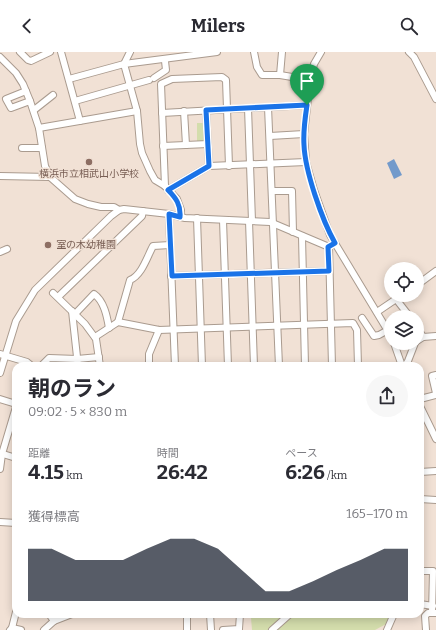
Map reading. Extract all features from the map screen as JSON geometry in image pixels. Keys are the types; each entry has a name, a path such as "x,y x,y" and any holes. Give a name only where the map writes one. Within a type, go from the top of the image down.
{"street":[{"path":"20,52 31,61 50,52"},
{"path":"61,52 80,121"},
{"path":"130,52 124,64 137,111 142,153 155,180 167,188 177,199 181,210 180,217"},
{"path":"69,79 124,64 165,60 217,52"},
{"path":"254,52 257,67 262,76 280,75 310,80"},
{"path":"280,75 282,52"},
{"path":"320,52 314,64 310,80 304,134 306,162 326,225 335,243 384,323"},
{"path":"409,52 414,57 436,99"},
{"path":"0,57 16,74 26,91 34,110 39,128 45,166 50,177 75,199 88,204 101,207 114,207 119,210"},
{"path":"75,101 151,79 166,70 165,60"},
{"path":"167,188 160,84 172,79 222,77 226,80 229,166"},
{"path":"26,91 6,99 11,108 30,101"},
{"path":"34,110 53,95"},
{"path":"162,113 307,105"},
{"path":"268,107 279,362"},
{"path":"248,108 254,362"},
{"path":"206,110 209,166"},
{"path":"39,128 137,111"},
{"path":"184,111 186,145"},
{"path":"270,136 304,134"},
{"path":"163,146 208,144"},
{"path":"22,148 42,148"},
{"path":"167,188 209,166 306,162"},
{"path":"0,176 50,177"},
{"path":"272,191 292,191 293,232"},
{"path":"0,373 3,355 16,321 35,290 119,210 124,209 143,211 169,214 180,217 274,223 328,247"},
{"path":"100,362 95,338 86,324 56,295 142,216 143,211"},
{"path":"169,214 175,362"},
{"path":"196,218 202,362"},
{"path":"223,220 228,362"},
{"path":"302,236 305,362"},
{"path":"328,247 335,243"},
{"path":"95,338 118,322 130,280 139,274 153,246 170,245"},
{"path":"328,247 332,362"},
{"path":"0,252 7,249"},
{"path":"172,276 329,271"},
{"path":"424,280 436,271"},
{"path":"73,312 94,294 105,311 110,328"},
{"path":"377,312 392,302"},
{"path":"398,302 405,310"},
{"path":"73,312 77,362"},
{"path":"362,318 374,336 384,332"},
{"path":"118,322 159,330 353,322 357,330 358,362"},
{"path":"149,362 149,354 159,330"},
{"path":"424,337 435,334"},
{"path":"397,350 402,362"},
{"path":"407,362 413,350"},
{"path":"3,355 22,362"},
{"path":"81,362 99,357"},
{"path":"45,362 49,358 71,362"},
{"path":"424,398 436,394 432,376 436,375"},
{"path":"0,399 12,403"},
{"path":"424,414 436,439"},
{"path":"0,469 1,453 12,420"},
{"path":"429,424 436,422"},
{"path":"1,453 12,457"},
{"path":"424,472 436,471"},
{"path":"424,499 436,500"},
{"path":"0,522 12,522"},
{"path":"424,571 433,571 432,606 434,613 428,613 425,616 426,630"},
{"path":"424,605 432,606"},
{"path":"14,618 11,629 21,630"},
{"path":"52,618 54,622"},
{"path":"44,630 54,622 63,618"},
{"path":"187,618 187,630"},
{"path":"210,618 211,630"},
{"path":"223,630 239,629 240,618"},
{"path":"272,630 286,618"},
{"path":"387,630 392,618"}],"green space":[{"path":"197,123 204,123 205,140 203,142 197,142"},
{"path":"251,618 390,618 388,623 375,630 252,630"}],"water":[{"path":"394,159 402,175 394,179 387,163"}],"place":[{"name":"横浜市立相武山小学校","path":"89,162"},
{"name":"室の木幼稚園","path":"48,245"}],"route":[{"path":"307,105 304,134 304,152 306,162 326,225 335,243 328,247 329,271 172,276 169,214 180,217 181,210 177,199 168,190 209,166 206,110 307,105"}]}
